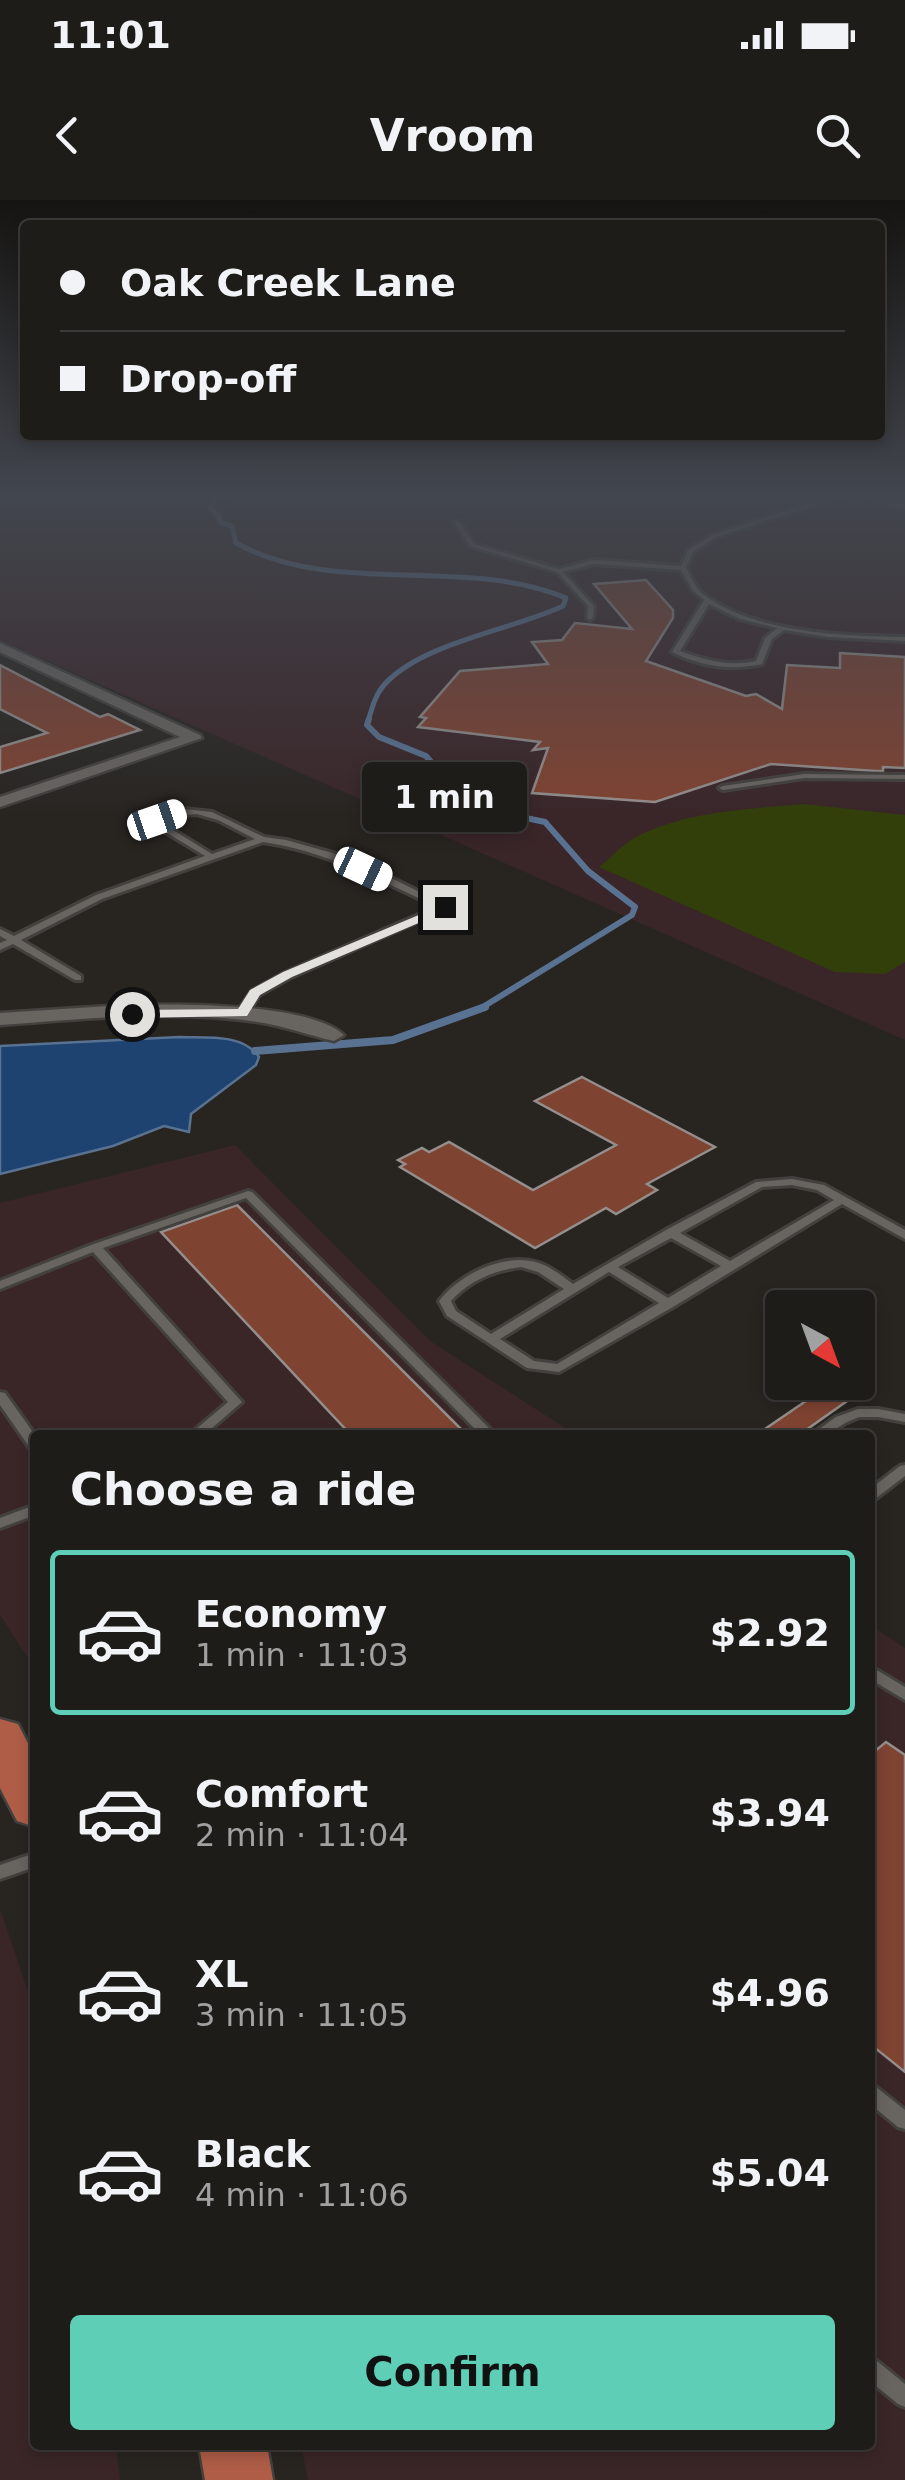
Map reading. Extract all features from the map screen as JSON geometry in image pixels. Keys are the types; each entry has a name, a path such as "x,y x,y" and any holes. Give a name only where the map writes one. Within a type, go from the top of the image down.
{"main road":[{"path":"0,1738 30,1797"},
{"path":"233,2450 240,2480"}],"street":[{"path":"0,647 194,738 0,802"},
{"path":"0,1018 242,1013 299,1020 334,1034"}],"lane":[{"path":"589,602 590,618"},
{"path":"705,602 676,652 703,662 746,666 760,662 769,638 783,627"},
{"path":"716,602 740,615 783,627 905,640"},
{"path":"723,788 789,776 905,778"},
{"path":"210,856 153,822 196,810 215,815 262,839 290,842 336,856 445,907 288,975 255,993 242,1013"},
{"path":"0,947 99,897 262,839"},
{"path":"0,932 78,978"},
{"path":"491,1339 609,1267 760,1184 802,1183 843,1199 905,1235"},
{"path":"0,1285 248,1194 484,1430"},
{"path":"574,1290 533,1265 500,1266 448,1296 445,1302 450,1313 538,1368 559,1368 843,1199"},
{"path":"670,1232 731,1267"},
{"path":"95,1248 236,1402 202,1430"},
{"path":"609,1267 670,1304"},
{"path":"0,1396 30,1437"},
{"path":"826,1430 854,1411 872,1410 905,1418"},
{"path":"875,1492 905,1469"},
{"path":"0,1523 30,1512"},
{"path":"875,1675 905,1694"},
{"path":"0,1872 30,1862"},
{"path":"875,2097 905,2121"},
{"path":"875,2372 905,2398"}],"shaded area":[{"path":"0,602 905,602 905,1040 0,640"},
{"path":"235,1145 430,1341 568,1430 30,1430 30,1661 0,1615 0,1203"},
{"path":"875,1628 905,1648 905,2480 308,2480 302,2450 875,2450"},
{"path":"0,1909 30,1997 30,2450 117,2450 120,2480 0,2480"}],"green space":[{"path":"804,804 905,815 905,962 885,974 835,972 599,867 626,843 655,828 718,813"}],"water":[{"path":"179,1037 234,1040 259,1057 256,1065 191,1114 189,1132 164,1126 113,1146 0,1174 0,1046"}],"building":[{"path":"610,602 666,602 673,610 673,618 646,661 746,696 756,694 782,709 787,665 840,668 840,653 905,657 905,768 883,767 883,771 876,771 771,764 655,802 532,793 548,748 533,750 540,742 418,727 426,718 420,717 460,671 548,664 532,642 562,640 575,623 632,629"},
{"path":"0,665 100,717 108,714 140,730 0,773 0,747 47,733 0,709"},
{"path":"582,1077 715,1147 647,1184 657,1190 616,1214 606,1208 535,1248 400,1167 405,1164 398,1160 422,1148 429,1152 449,1142 533,1190 616,1145 535,1101"},
{"path":"237,1205 462,1430 346,1430 161,1232"},
{"path":"807,1400 847,1401 806,1430 763,1430"},
{"path":"886,1742 905,1755 905,2072 875,2048 875,1751"}],"waterway":[{"path":"368,721 381,689 420,658 542,615 564,602"},
{"path":"369,719 367,725 379,737 426,756 438,770 474,790 481,803 497,812 545,822 588,871 635,907 632,915 480,1009"},
{"path":"480,1009 485,1007"},
{"path":"255,1051 393,1040 480,1009"}],"route":[{"path":"132,1014 242,1013 255,993 288,975 445,907"}]}
